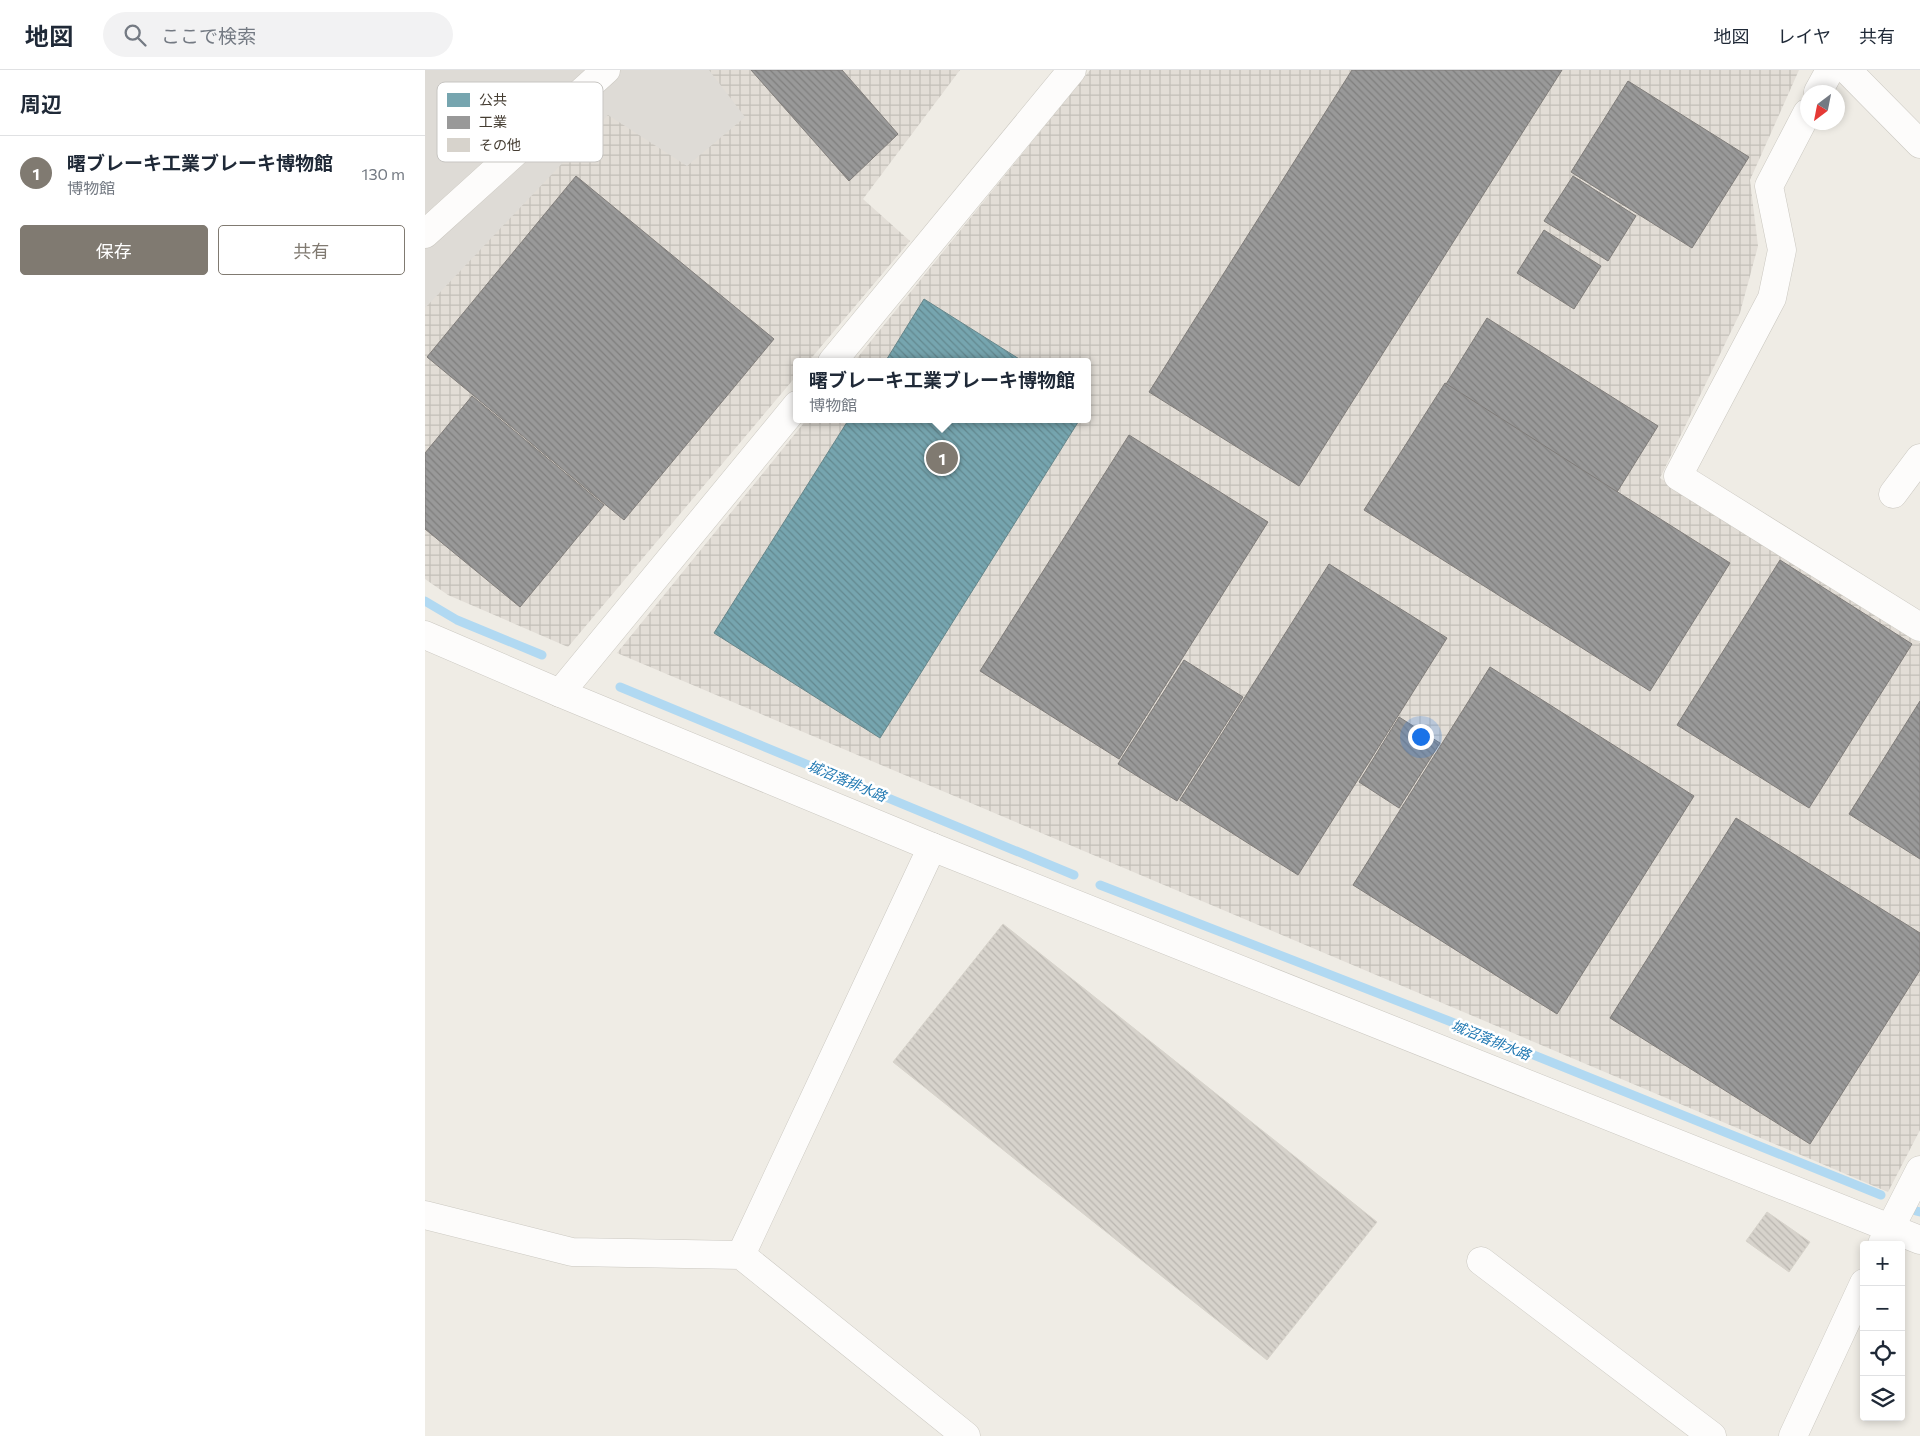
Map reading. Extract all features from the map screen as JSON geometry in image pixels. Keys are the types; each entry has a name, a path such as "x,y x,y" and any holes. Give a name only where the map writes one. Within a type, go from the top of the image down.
{"street":[{"path":"593,82 606,70"},
{"path":"835,358 1072,70"},
{"path":"1822,85 1830,70"},
{"path":"1847,70 1920,144"},
{"path":"1800,126 1769,186 1782,250 1772,298 1678,476 1920,627"},
{"path":"425,234 504,162"},
{"path":"560,693 793,410"},
{"path":"1893,494 1920,458"},
{"path":"425,635 560,693 933,847 1885,1237 1920,1240"},
{"path":"741,1255 933,847"},
{"path":"1885,1237 1917,1184"},
{"path":"425,1216 572,1252 741,1255 967,1436"},
{"path":"1481,1261 1712,1436"},
{"path":"1793,1436 1863,1286"}],"shaded area":[{"path":"425,70 960,70 863,199 910,241 811,358 793,358 793,380 568,647 448,595 425,579"},
{"path":"425,70 709,70 745,117 687,166 608,115 603,120 603,82 437,82 437,162 563,162 425,308"},
{"path":"1090,70 1799,70 1750,180 1758,246 1740,313 1660,478 1920,643 1920,1130 1888,1192 617,653 804,423 1091,423 1091,358 857,358"}],"building: 公共":[{"path":"924,299 1018,358 887,358"},
{"path":"846,423 1077,423 880,738 714,633"}],"building: 工業":[{"path":"751,70 842,70 898,134 849,181"},
{"path":"1352,70 1562,70 1299,486 1149,392"},
{"path":"1628,81 1749,157 1692,248 1571,172"},
{"path":"576,176 774,339 624,520 427,357"},
{"path":"1573,176 1636,216 1608,261 1544,221"},
{"path":"1544,230 1601,266 1574,309 1517,273"},
{"path":"1487,318 1658,426 1614,497 1443,389"},
{"path":"1445,383 1730,563 1650,691 1364,510"},
{"path":"472,396 604,505 520,607 425,529 425,453"},
{"path":"1129,435 1268,522 1119,759 980,671"},
{"path":"1780,560 1912,644 1809,808 1677,725"},
{"path":"1329,564 1447,638 1298,875 1180,800"},
{"path":"1184,660 1243,697 1177,801 1118,764"},
{"path":"1490,667 1694,796 1557,1014 1353,885"},
{"path":"1920,701 1920,859 1849,814"},
{"path":"1399,717 1440,743 1399,808 1359,782"},
{"path":"1736,818 1920,933 1920,970 1810,1144 1610,1018"}],"building: その他":[{"path":"1003,924 1377,1222 1267,1360 893,1062"},
{"path":"1767,1212 1810,1242 1789,1272 1746,1241"}],"waterway":[{"name":"城沼落排水路","path":"425,601 457,620 542,655"},
{"name":"城沼落排水路","path":"620,687 1074,875"},
{"name":"城沼落排水路","path":"1100,885 1449,1021 1881,1195"},
{"name":"城沼落排水路","path":"1916,1211 1920,1212"}],"place":[{"name":"曙ブレーキ工業ブレーキ博物館","path":"942,458"}]}
